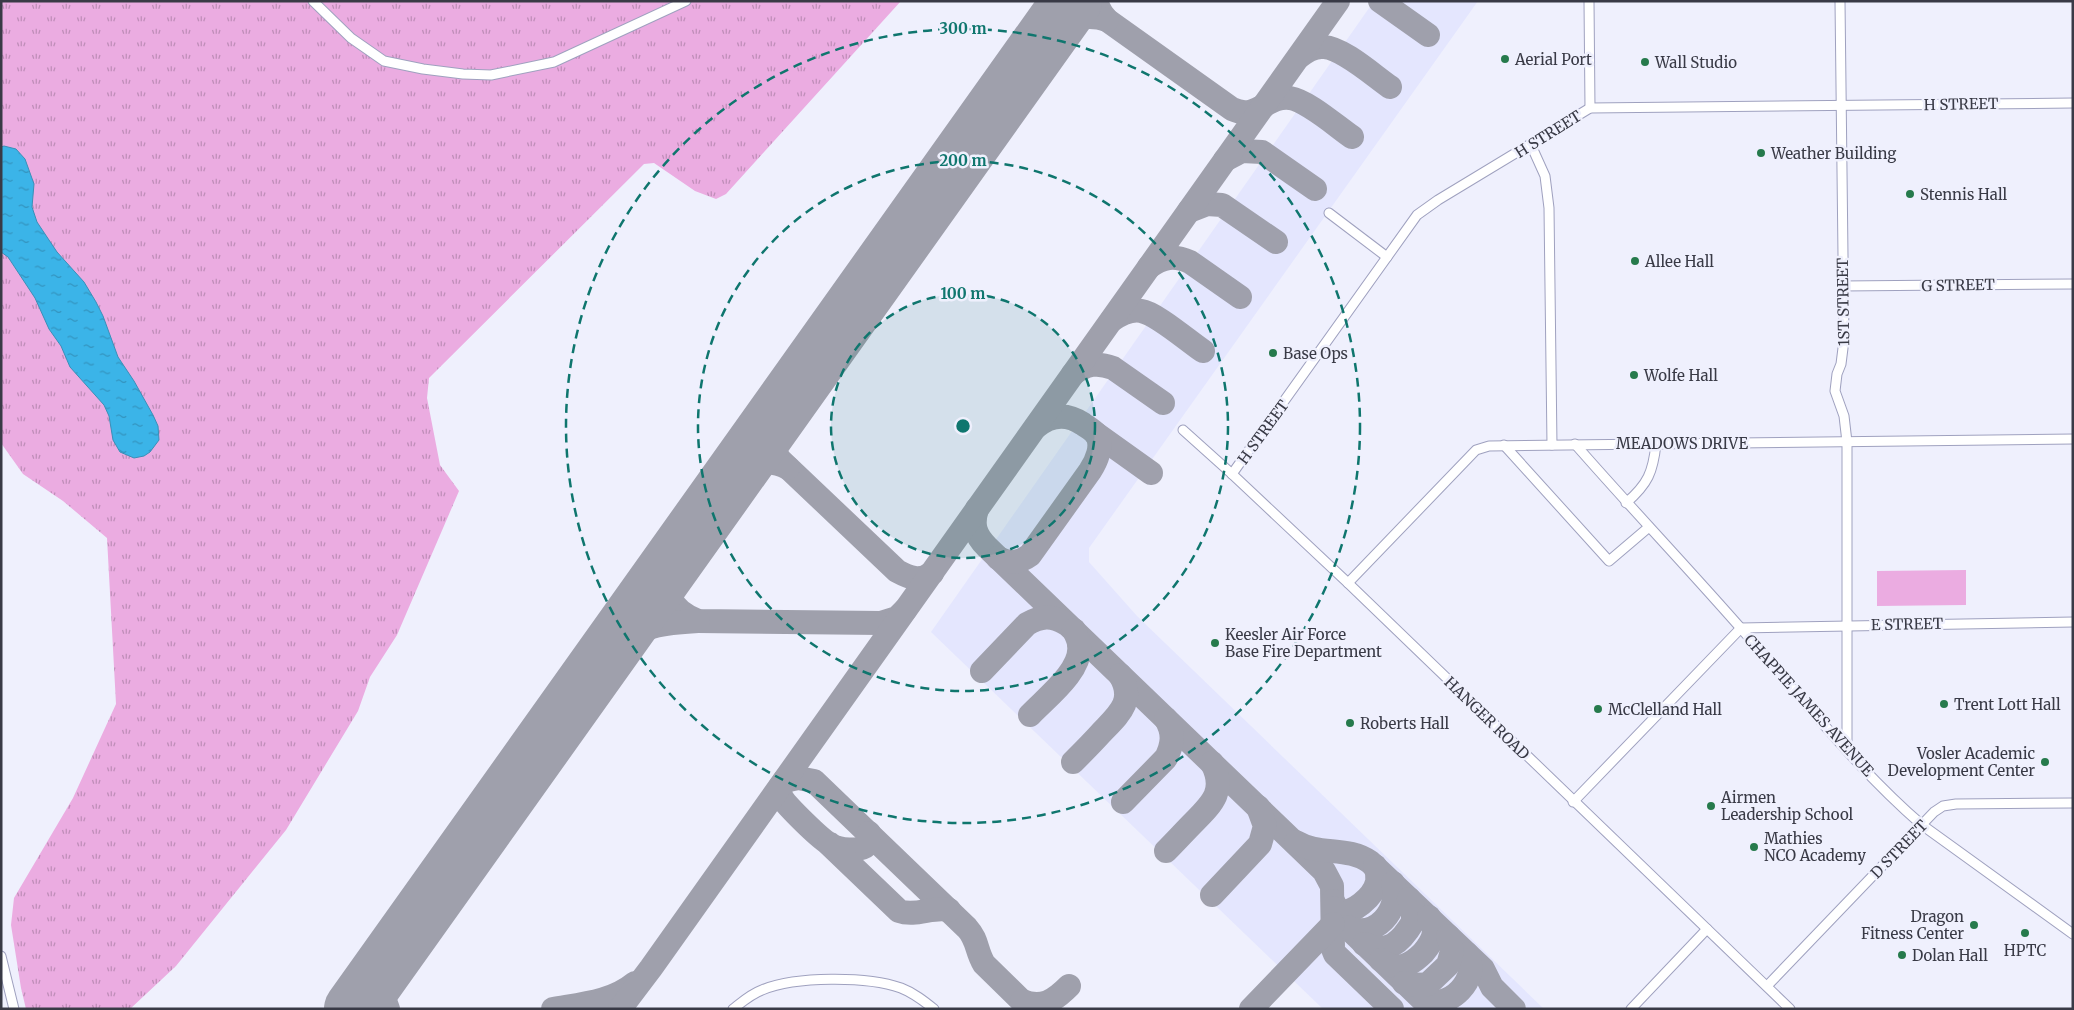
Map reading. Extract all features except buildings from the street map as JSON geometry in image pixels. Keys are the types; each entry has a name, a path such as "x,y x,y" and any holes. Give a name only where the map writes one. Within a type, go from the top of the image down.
{"street":[{"path":"313,1 351,38 384,61 423,69 491,75 554,62 582,51 686,1"},
{"path":"1589,1 1590,108"},
{"name":"1ST STREET","path":"1840,1 1844,351 1834,391 1844,416 1847,442 1847,750"},
{"name":"H STREET","path":"1232,474 1417,215 1438,200 1590,108 2073,103"},
{"path":"1531,145 1545,176 1550,208 1552,445"},
{"path":"1329,213 1388,257"},
{"name":"G STREET","path":"1842,286 2073,284"},
{"name":"HANGER ROAD","path":"1183,430 1348,583 1573,802 1790,1009"},
{"name":"MEADOWS DRIVE","path":"1348,583 1476,450 1489,446 2073,439"},
{"name":"CHAPPIE JAMES AVENUE","path":"1575,444 1847,750 1900,805 1922,824 2073,934"},
{"path":"1626,503 1646,482 1651,471 1656,444"},
{"path":"1504,446 1609,561 1649,527"},
{"name":"E STREET","path":"1740,628 2073,622"},
{"path":"1573,802 1740,628"},
{"name":"D STREET","path":"1767,986 1922,824 1943,806 1956,804 2073,803"},
{"path":"1631,1009 1707,929"},
{"path":"1,956 4,976 14,1009"},
{"path":"733,1009 760,990 777,984 797,981 866,980 903,989 917,996 934,1009"}],"shaded area":[{"path":"1374,1 1478,1 1089,548 1089,562 1137,616 1544,1009 1323,1009 931,632"}],"green space":[{"path":"1,1 901,1 726,194 716,199 695,191 654,163 644,164 429,378 427,398 440,465 459,491 397,635 370,677 358,711 286,830 176,966 130,1009 26,1009 11,925 14,898 73,798 116,704 107,538 63,501 23,474 1,443"},
{"path":"1966,570 1966,605 1877,606 1877,571"}],"water":[{"path":"1,147 16,149 25,159 34,184 32,207 37,222 57,252 84,282 96,302 118,357 134,381 158,426 159,440 150,452 144,456 134,458 120,452 113,440 109,416 104,405 70,367 61,346 49,329 35,298 8,257 1,252"}],"taxiway":[{"path":"1095,1 1107,20 1232,109 1249,112 1274,100 1290,98 1313,109 1352,137"},
{"path":"620,1009 1338,1"},
{"path":"1380,1 1428,35"},
{"path":"1051,30 1078,18 1092,17 1107,20"},
{"path":"1299,57 1314,48 1324,47 1332,49 1349,57 1390,87"},
{"path":"1225,160 1242,151 1262,152 1315,189"},
{"path":"1189,211 1207,204 1222,205 1276,242"},
{"path":"1149,267 1164,259 1179,258 1190,262 1240,297"},
{"path":"1112,320 1129,311 1147,313 1163,322 1203,351"},
{"path":"1073,374 1082,368 1092,365 1107,366 1113,368 1163,403"},
{"path":"998,558 1014,562 1030,555 1090,471 1098,453 1099,443 1096,434 1077,420 1059,416 1053,417 1036,427"},
{"path":"772,423 769,439 780,460 897,571 915,578 932,573"},
{"path":"1095,433 1151,473"},
{"path":"737,471 768,462 788,468"},
{"path":"977,509 975,520 977,534 987,547 1324,871 1332,886 1333,949 1335,954 1392,1009"},
{"path":"672,560 669,581 671,598 674,605 680,611 698,621 881,623 897,618 905,610"},
{"path":"982,671 1027,624 1037,619 1046,618 1065,623"},
{"path":"611,645 653,627 698,621"},
{"path":"1030,715 1062,683 1075,664 1079,654 1079,645 1074,630"},
{"path":"1073,762 1119,714 1123,707 1126,700 1126,692 1120,675"},
{"path":"1123,802 1166,758 1172,738 1166,719"},
{"path":"1166,851 1212,802 1218,781 1212,763"},
{"path":"784,781 798,778 814,781 967,928 973,937 984,964 1030,1009"},
{"path":"780,787 780,794 790,808 819,836 834,846 838,848 859,849 867,845 869,833"},
{"path":"1212,895 1260,844 1265,826 1258,807"},
{"path":"1296,842 1314,849 1352,854 1370,862 1483,969 1492,987 1514,1009"},
{"path":"829,844 899,911 912,913 937,909 949,910"},
{"path":"1333,901 1338,911 1344,912 1350,911 1362,904 1372,893 1377,882 1375,866"},
{"path":"1347,927 1357,930 1367,929 1376,926 1384,920 1393,903 1393,883"},
{"path":"1364,944 1380,948 1393,945 1399,941 1413,922 1413,907 1409,899"},
{"path":"1333,908 1343,923 1424,1001 1434,1003 1443,1001 1452,997 1460,990 1470,973 1467,954"},
{"path":"1381,960 1392,966 1403,966 1418,958 1428,946 1434,932 1429,917"},
{"path":"1251,1009 1333,924"},
{"path":"1404,983 1428,984 1448,965 1452,951 1448,936"},
{"path":"386,964 383,986 388,1009"},
{"path":"553,1009 586,1004 607,998 635,983"},
{"path":"1022,1001 1042,1004 1058,996 1069,986"}],"runway":[{"path":"354,1009 1072,1"}],"place":[{"name":"Aerial Port","path":"1505,59"},
{"name":"Wall Studio","path":"1645,62"},
{"name":"Weather Building","path":"1761,153"},
{"name":"Stennis Hall","path":"1910,194"},
{"name":"Allee Hall","path":"1635,261"},
{"name":"Base Ops","path":"1273,353"},
{"name":"Wolfe Hall","path":"1634,375"},
{"name":"Keesler Air Force Base Fire Department","path":"1215,643"},
{"name":"Trent Lott Hall","path":"1944,704"},
{"name":"McClelland Hall","path":"1598,709"},
{"name":"Roberts Hall","path":"1350,723"},
{"name":"Vosler Academic Development Center","path":"2045,762"},
{"name":"Airmen Leadership School","path":"1711,806"},
{"name":"Mathies NCO Academy","path":"1754,847"},
{"name":"Dragon Fitness Center","path":"1974,925"},
{"name":"HPTC","path":"2025,933"},
{"name":"Dolan Hall","path":"1902,955"}]}
